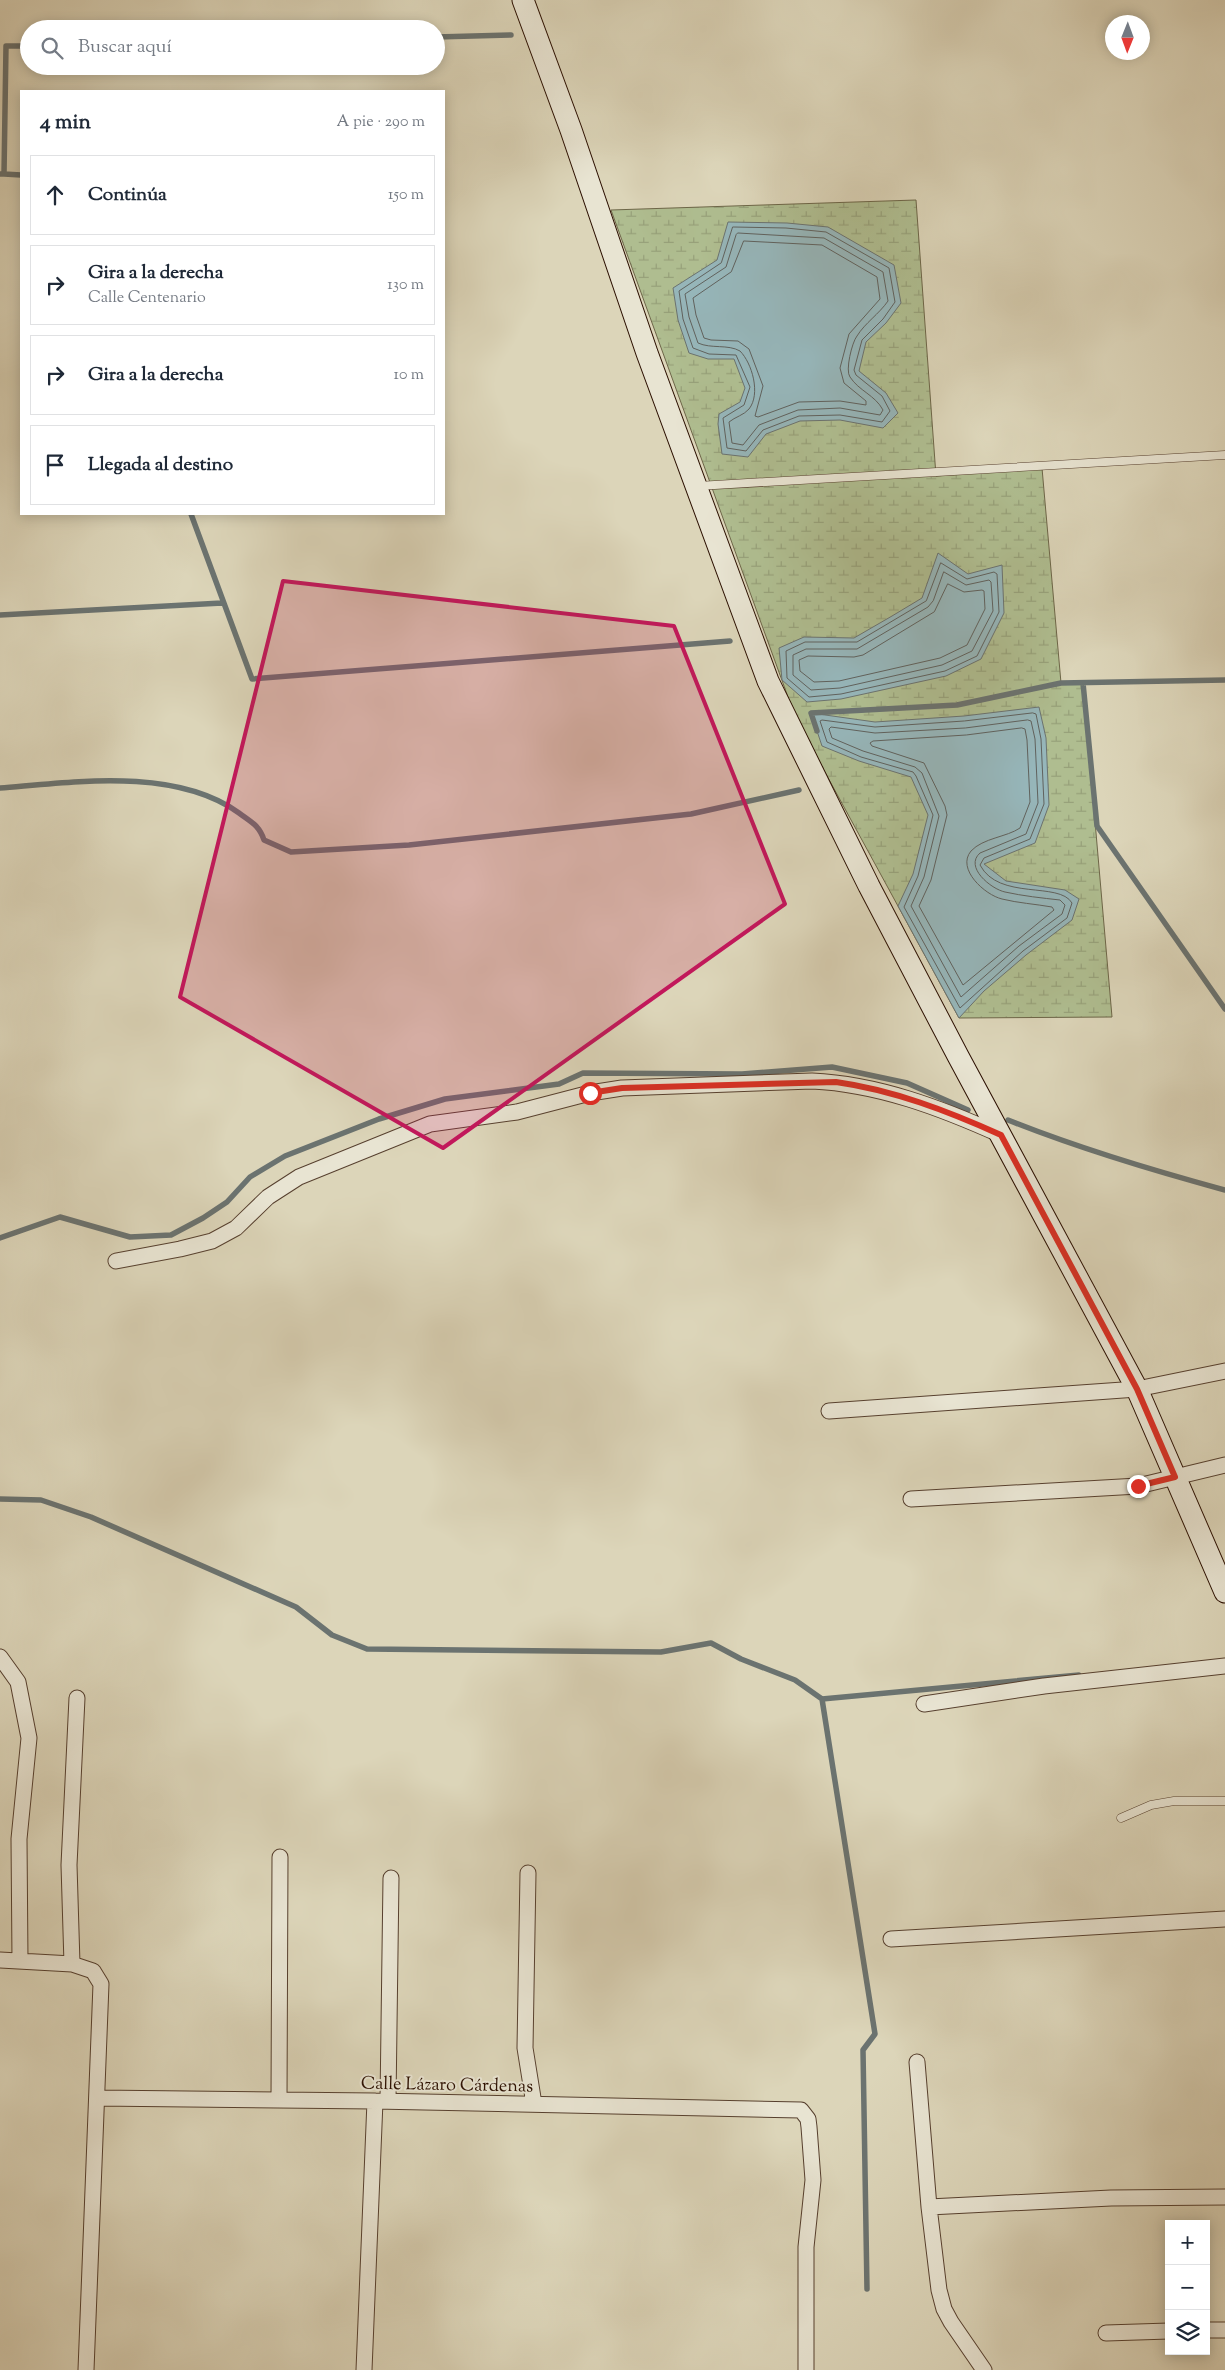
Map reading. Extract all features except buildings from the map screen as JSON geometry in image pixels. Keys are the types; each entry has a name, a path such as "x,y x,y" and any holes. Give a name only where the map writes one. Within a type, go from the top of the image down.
{"street":[{"path":"522,0 571,130 647,353 768,681 882,912 1137,1389 1225,1592"},
{"path":"116,1261 212,1241 236,1228 278,1189 299,1177 414,1129 430,1124 517,1112 604,1090 836,1082 861,1086 960,1116 1001,1135"},
{"path":"829,1411 1137,1389 1225,1371"},
{"path":"911,1499 1138,1486 1225,1465"},
{"path":"0,1657 18,1682 29,1738 19,1839 20,1961"},
{"path":"924,1704 1044,1686 1225,1666"},
{"path":"72,1964 69,1865 77,1698"},
{"path":"279,2100 280,1857"},
{"path":"528,1873 526,2048 534,2104"},
{"path":"364,2370 382,2101 391,1878"},
{"path":"891,1939 1225,1920"},
{"path":"0,1960 72,1964 94,1970 101,1984 86,2370"},
{"path":"917,2062 929,2207 939,2290 944,2309 984,2370"},
{"name":"Calle Lázaro Cárdenas","path":"97,2098 382,2101 801,2110 808,2119 812,2180 806,2247 806,2370"},
{"path":"929,2207 1111,2198 1225,2197"},
{"path":"1210,2330 1225,2330"},
{"path":"1106,2333 1165,2331"}],"lane":[{"path":"696,486 1225,455"},
{"path":"1121,1818 1150,1805 1174,1801 1225,1801"}],"highlighted area":[{"path":"283,581 674,626 785,904 443,1148 180,997"}],"green space":[{"path":"916,200 936,476 1042,468 1061,683 1083,683 1112,1017 959,1018 796,719 611,210"}],"water":[{"path":"728,222 787,223 828,227 894,265 901,303 886,323 866,342 859,371 886,393 898,413 883,428 840,420 800,421 766,434 748,457 722,454 718,424 719,414 740,402 745,388 734,359 708,359 689,353 678,320 673,288 717,260"},
{"path":"938,553 968,574 1002,565 1004,613 981,659 946,676 841,699 807,702 782,680 779,648 804,637 854,638 892,616 922,598"},
{"path":"1039,707 1046,738 1049,805 1035,843 984,864 1006,881 1065,890 1079,899 1072,920 1026,955 984,991 959,1018 898,906 913,874 928,815 911,777 859,761 822,746 811,713 875,722 964,716"}],"waterway":[{"path":"445,37 511,35"},
{"path":"0,174 4,174 6,46 20,46"},
{"path":"4,174 20,175"},
{"path":"191,515 252,679 730,641"},
{"path":"0,615 222,603"},
{"path":"817,731 811,713 957,705 1061,683 1225,680"},
{"path":"1083,683 1097,826 1225,1009"},
{"path":"0,788 91,781 123,781 155,783 185,789 213,798 239,813 257,827 264,840 291,852 409,845 691,814 799,790"},
{"path":"0,1238 60,1217 130,1237 171,1235 203,1218 227,1202 250,1177 285,1156 379,1119 445,1099 559,1084 583,1073 742,1074 832,1067 907,1083 968,1110"},
{"path":"1008,1120 1115,1158 1225,1190"},
{"path":"0,1499 41,1500 91,1517 296,1607 332,1635 367,1649 661,1652 711,1643 741,1659 795,1680 822,1699 1079,1675"},
{"path":"822,1699 875,2034 863,2050 867,2289"}],"route":[{"path":"590,1093 622,1088 812,1081 836,1082 861,1086 960,1116 1001,1135 1137,1389 1175,1477 1138,1486"}]}
